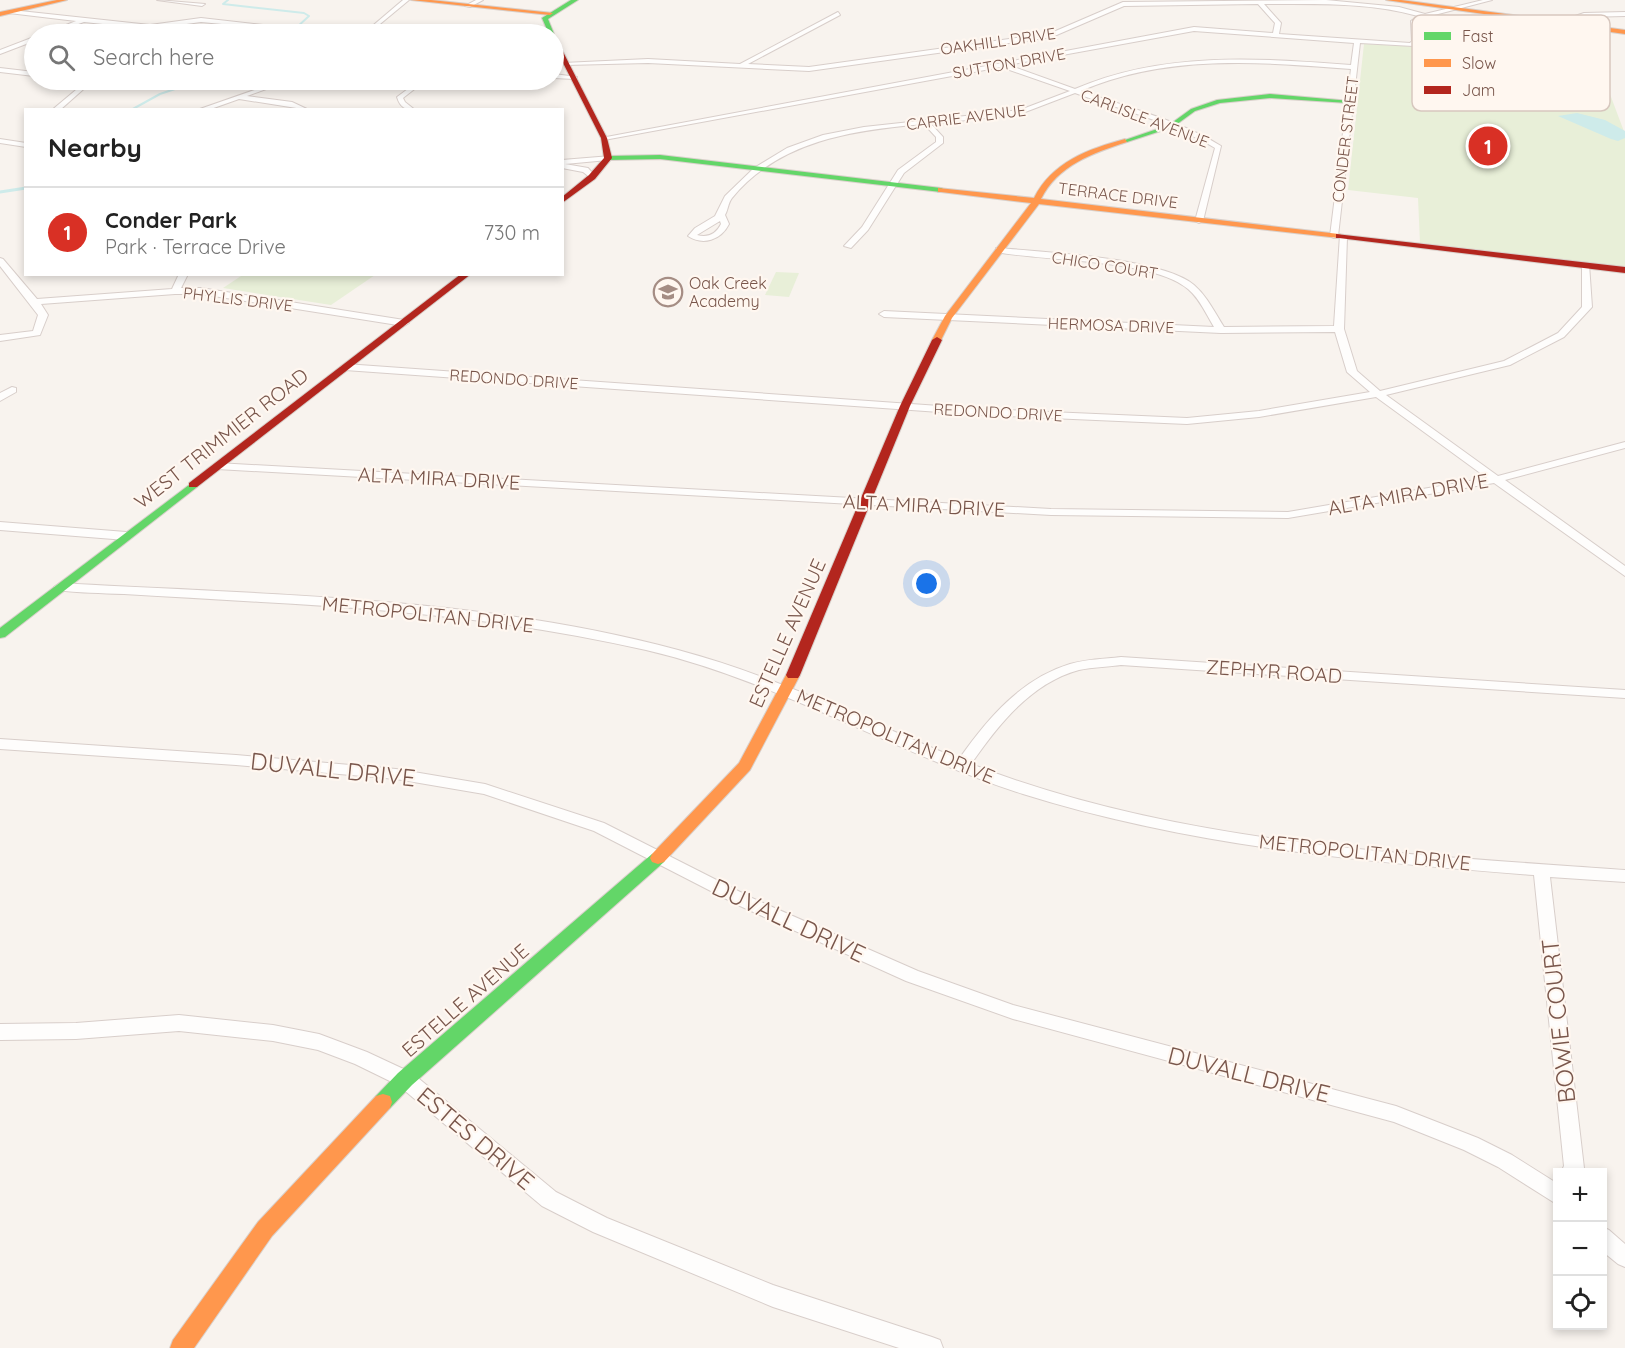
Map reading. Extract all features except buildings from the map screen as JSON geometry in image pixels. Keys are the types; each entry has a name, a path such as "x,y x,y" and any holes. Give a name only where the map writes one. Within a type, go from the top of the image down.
{"street":[{"path":"5,13 64,0"},
{"path":"160,0 202,4"},
{"path":"377,24 406,0"},
{"path":"414,0 474,3 547,17 575,0"},
{"path":"1271,0 1279,2"},
{"path":"1389,0 1488,15"},
{"path":"1429,15 1489,0"},
{"name":"OAKHILL DRIVE","path":"566,63 637,61 741,65 797,70 964,46 1012,42 1060,33 1118,5 1206,1 1279,2 1384,7 1420,15"},
{"path":"1259,2 1278,23 1276,34"},
{"path":"5,13 123,24"},
{"path":"741,65 838,14"},
{"path":"1584,15 1625,14"},
{"path":"547,17 549,24"},
{"path":"75,24 86,20"},
{"path":"180,24 209,21 239,24"},
{"name":"SUTTON DRIVE","path":"604,138 1194,29 1403,46 1412,43"},
{"path":"1610,30 1625,32"},
{"name":"CONDER STREET","path":"1357,41 1348,100 1338,237 1339,329 1352,372 1378,394 1625,572"},
{"path":"0,52 24,43"},
{"path":"564,60 604,138 608,158"},
{"name":"CARRIE AVENUE","path":"721,215 728,198 759,169 786,151 828,136 1020,112 1046,105 1117,75 1192,63 1273,62 1353,67"},
{"name":"CARLISLE AVENUE","path":"1000,64 1173,126 1206,139 1219,147 1199,221"},
{"path":"0,70 24,73"},
{"path":"564,76 574,77"},
{"path":"58,108 79,90"},
{"path":"205,108 255,90"},
{"path":"409,90 400,97 402,103 409,108"},
{"name":"ESTELLE AVENUE","path":"182,1348 265,1229 405,1079 658,858 745,766 787,690 905,406 948,318 1036,202 1037,193 1046,183 1071,162 1095,150 1173,126 1197,107 1233,98 1283,96 1348,100"},
{"path":"232,97 292,104 301,108"},
{"path":"848,246 865,228 892,184 912,162 939,143 940,137 927,123"},
{"path":"15,143 24,136"},
{"path":"0,141 24,145"},
{"path":"564,164 608,158"},
{"path":"564,199 592,177 608,158"},
{"name":"TERRACE DRIVE","path":"608,158 660,158 1625,270"},
{"path":"564,165 585,170 592,177"},
{"name":"CHICO COURT","path":"999,250 1133,267 1166,274 1190,286 1221,330"},
{"path":"0,261 36,302 44,315 37,333 0,338"},
{"name":"REDONDO DRIVE","path":"345,367 905,406 1187,421 1259,414 1378,394 1506,363 1561,335 1587,307 1587,266"},
{"path":"175,291 183,276"},
{"name":"WEST TRIMMIER ROAD","path":"0,634 463,276"},
{"name":"PHYLLIS DRIVE","path":"36,302 201,291 404,323"},
{"name":"HERMOSA DRIVE","path":"884,314 1221,330 1339,329"},
{"path":"0,398 12,390"},
{"name":"ALTA MIRA DRIVE","path":"217,466 1051,512 1288,515 1498,479 1625,445"},
{"path":"0,526 126,536"},
{"name":"METROPOLITAN DRIVE","path":"60,587 378,607 472,616 604,636 674,652 787,690 963,765 1049,796 1185,828 1300,848 1625,876"},
{"name":"ZEPHYR ROAD","path":"963,765 989,727 1035,684 1075,667 1121,661 1625,694"},
{"name":"DUVALL DRIVE","path":"0,744 248,761 441,781 485,789 599,827 746,902 912,976 1013,1012 1396,1114 1471,1144 1505,1161 1553,1193"},
{"name":"BOWIE COURT","path":"1541,870 1574,1168"},
{"name":"ESTES DRIVE","path":"0,1032 76,1031 179,1023 226,1027 319,1042 361,1058 405,1079 549,1199 659,1251 752,1288 932,1348"},
{"path":"1607,1241 1625,1257"}],"green space":[{"path":"1364,44 1412,47 1412,111 1610,111 1610,94 1625,134 1625,267 1420,243 1418,198 1348,190"},
{"path":"776,272 799,273 789,297 765,295"},
{"path":"241,276 374,276 331,305 223,288"}],"water":[{"path":"1577,113 1605,120 1625,131 1625,138 1618,141 1611,139 1558,116"}],"waterway":[{"path":"228,0 223,4 304,13 309,16 300,24"},
{"path":"135,108 172,90"},
{"path":"0,192 24,188"}],"traffic: fast":[{"path":"547,24 545,18 575,0"},
{"path":"1125,141 1171,126 1193,110 1219,101 1270,96 1348,101"},
{"path":"608,158 660,157 941,190"},
{"path":"0,634 193,485"},
{"path":"383,1102 405,1079 658,858"}],"traffic: slow":[{"path":"0,14 64,0"},
{"path":"414,0 550,13"},
{"path":"1389,0 1500,15"},
{"path":"1610,30 1625,32"},
{"path":"937,340 948,318 1036,202 1042,189 1051,178 1072,161 1125,141"},
{"path":"941,190 1339,236"},
{"path":"658,858 745,766 793,675"},
{"path":"181,1348 265,1229 383,1102"}],"traffic: jam":[{"path":"564,60 604,138 608,158 592,177 564,199"},
{"path":"1339,236 1625,270"},
{"path":"193,485 464,276"},
{"path":"793,675 905,406 937,340"}],"place":[{"name":"Conder Park","path":"1488,146"},
{"name":"Oak Creek Academy","path":"668,292"}]}
